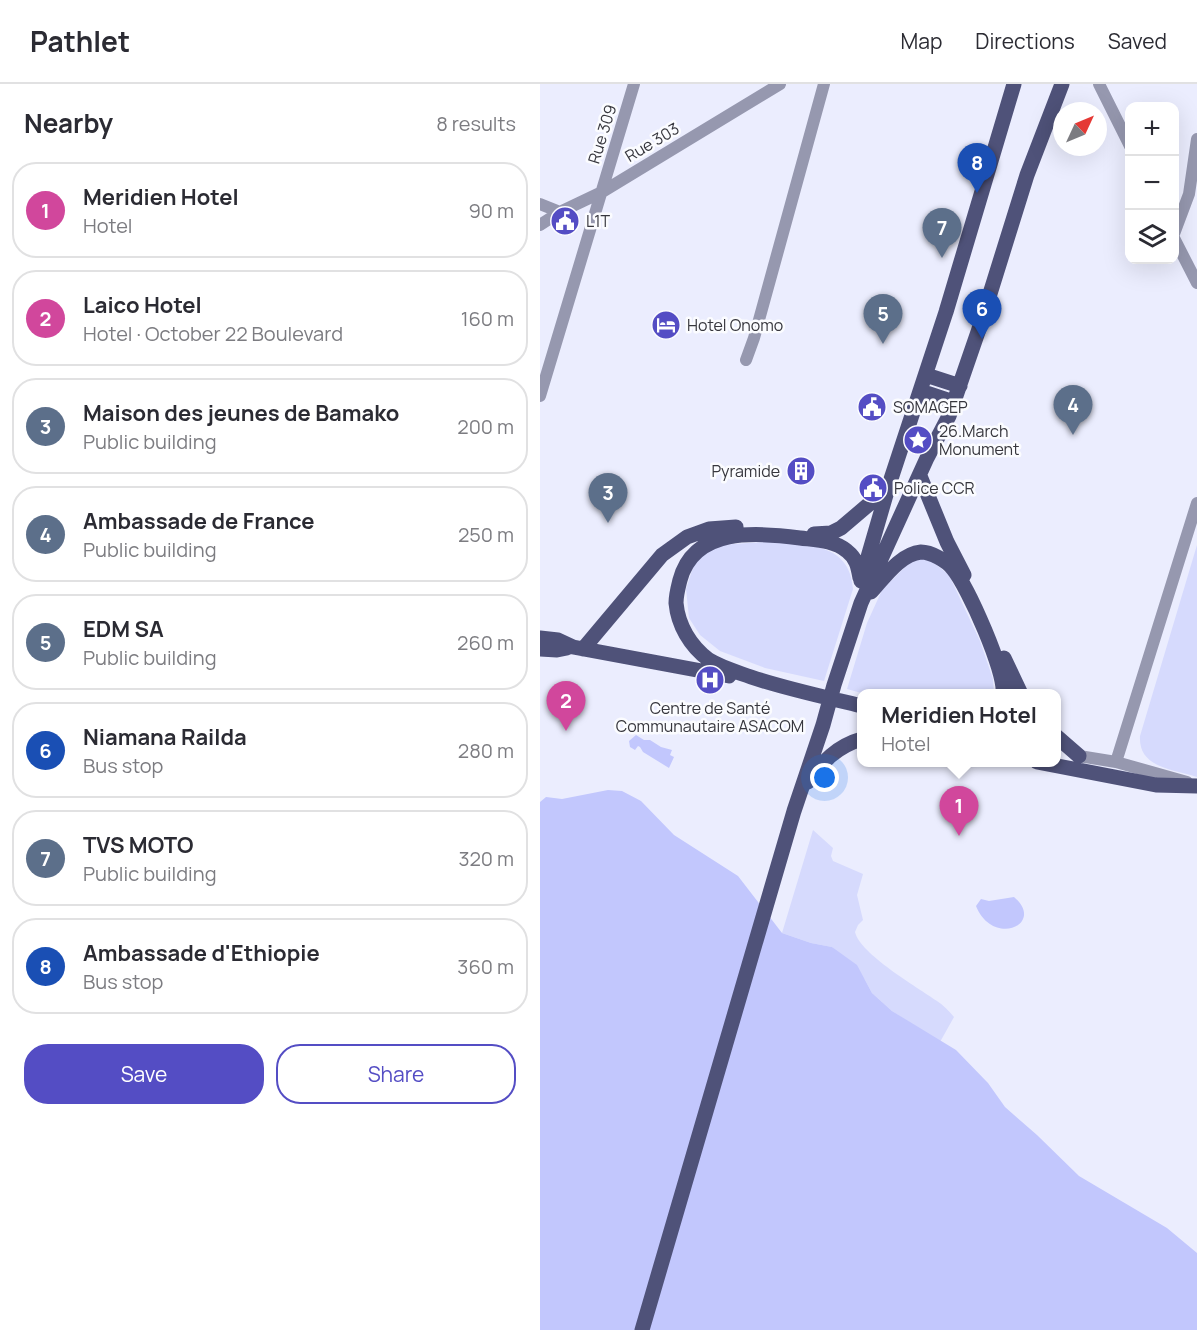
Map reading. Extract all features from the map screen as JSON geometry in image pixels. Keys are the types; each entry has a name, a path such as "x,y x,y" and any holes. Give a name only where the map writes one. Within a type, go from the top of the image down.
{"main road":[{"path":"861,581 1014,84"},
{"path":"642,1330 797,805 861,603 954,402 1027,175 1062,84"},
{"path":"926,375 960,386"},
{"path":"921,391 954,402"},
{"path":"920,476 947,542 1019,689"},
{"path":"540,649 578,648 662,555 687,537 709,529 741,527 813,534 831,533 851,521 888,488"},
{"path":"779,686 730,670 710,660 695,648 684,632 677,613 676,596 682,573 691,555 714,540 737,535 778,535 829,541 847,551 858,563 861,603"},
{"path":"861,603 906,557 925,552 944,561 958,577 977,616 1000,668 1004,689"},
{"path":"540,638 558,640 578,648 779,686 857,705"},
{"path":"797,805 809,780 831,754 847,743 857,740"},
{"path":"1061,740 1079,756"},
{"path":"1061,752 1079,756"},
{"path":"1061,766 1156,784 1197,785"}],"street":[{"name":"Rue 309","path":"540,396 634,84"},
{"name":"Rue 303","path":"540,225 560,212 602,192 780,84"},
{"path":"746,360 824,84"},
{"path":"1099,84 1125,136"},
{"path":"1179,222 1189,194 1197,139"},
{"path":"540,204 560,212"},
{"path":"1179,246 1197,283"},
{"path":"1116,762 1197,503"},
{"path":"1079,756 1116,762 1197,785"}],"shaded area":[{"path":"777,541 804,544 827,550 845,564 850,575 853,589 824,681 765,668 720,651 700,635 689,618 686,589 695,561 718,545"},
{"path":"1197,545 1197,777 1159,766 1151,761 1141,747 1140,736"},
{"path":"927,557 949,575 980,641 993,679 994,689 857,689 857,692 847,689 867,623 882,590 912,560"},
{"path":"636,735 672,750 670,755 674,757 669,768 643,752 640,747 638,746 635,750 630,747 629,741"},
{"path":"608,790 622,791 641,801 674,835 738,876 782,933 811,943 832,947 857,965 872,993 892,1011 956,1050 988,1083 1005,1107 1079,1176 1167,1228 1197,1253 1197,1330 540,1330 540,802 546,797 562,799"},
{"path":"813,830 833,848 831,856 833,861 863,874 857,895 863,920 855,932 859,941 878,960 946,1008 954,1017 940,1042 892,1011 872,993 865,980 832,947 811,943 782,933"},
{"path":"1014,897 1022,907 1024,916 1021,923 1013,927 1004,929 994,926 984,919 976,906 981,899 989,901"}],"place":[{"name":"Ambassade d'Ethiopie","path":"977,193"},
{"name":"L1T","path":"565,221"},
{"name":"TVS MOTO","path":"942,258"},
{"name":"Hotel Onomo","path":"666,325"},
{"name":"Niamana Railda","path":"982,339"},
{"name":"EDM SA","path":"883,344"},
{"name":"SOMAGEP","path":"872,407"},
{"name":"Ambassade de France","path":"1073,435"},
{"name":"26.March Monument","path":"918,440"},
{"name":"Pyramide","path":"801,471"},
{"name":"Police CCR","path":"873,488"},
{"name":"Maison des jeunes de Bamako","path":"608,523"},
{"name":"Centre de Santé Communautaire ASACOM","path":"710,680"},
{"name":"Laico Hotel","path":"566,731"},
{"name":"Meridien Hotel","path":"959,836"}]}
